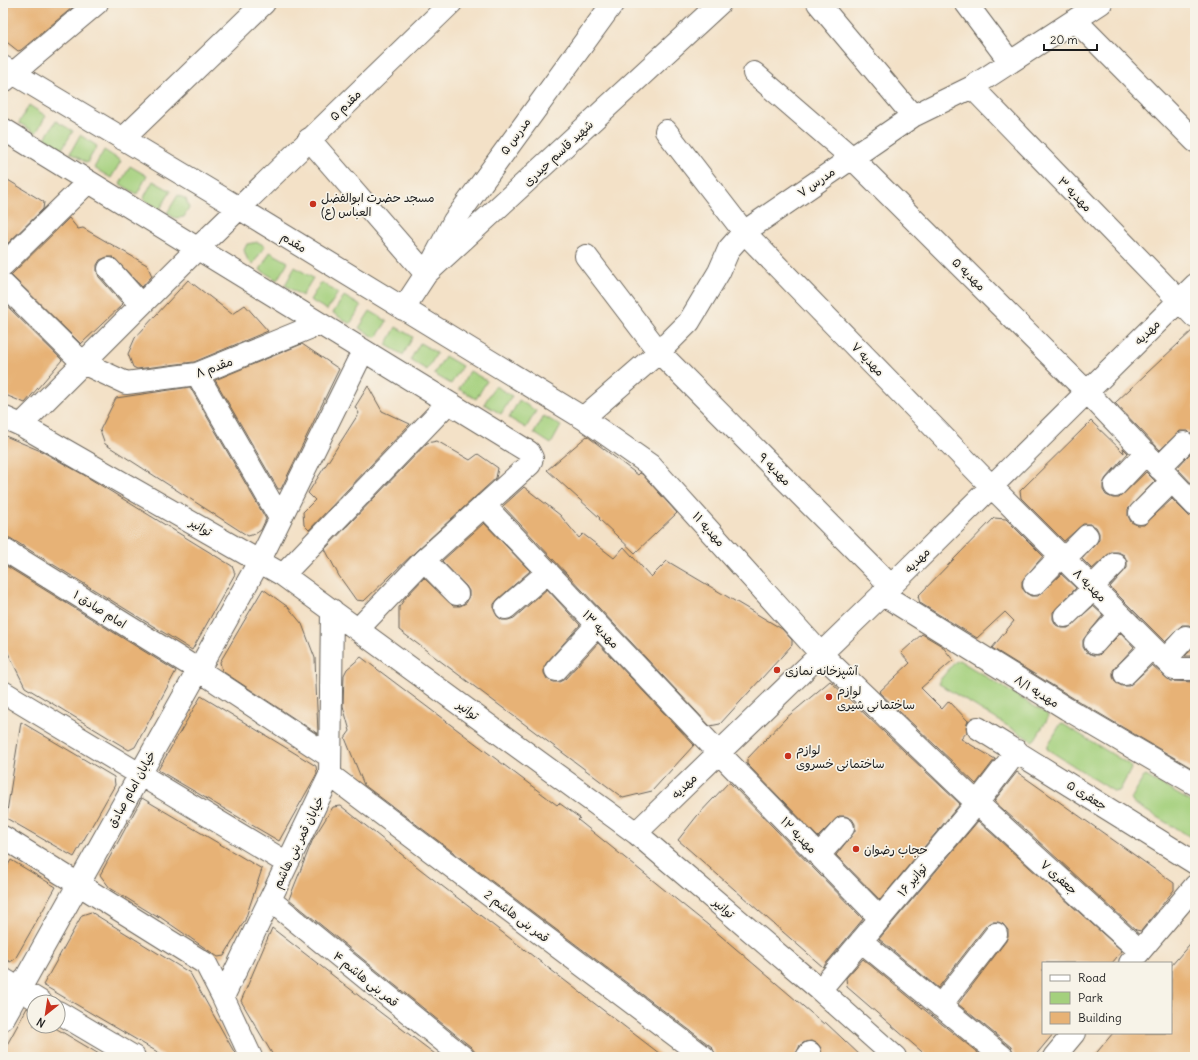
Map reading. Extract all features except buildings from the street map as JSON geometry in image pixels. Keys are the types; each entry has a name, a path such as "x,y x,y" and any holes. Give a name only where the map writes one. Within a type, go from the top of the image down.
{"street":[{"path":"123,139 264,3"},
{"name":"مقدم ۵","path":"12,421 83,362 309,139 451,3"},
{"name":"مدرس ۵","path":"426,274 454,221 613,3"},
{"name":"شهید قاسم حیدری","path":"404,309 426,274 720,3"},
{"path":"818,3 913,116"},
{"path":"966,3 1010,62"},
{"path":"7,74 90,5"},
{"path":"1089,9 1195,141"},
{"name":"مدرس ۷","path":"583,418 659,352 689,322 719,272 730,249 744,232 851,157 913,116 972,87 1089,9"},
{"name":"مهدیه ۵","path":"754,73 851,157 1087,392 1159,467 1193,499"},
{"name":"مقدم","path":"7,74 123,139 239,208 583,418"},
{"name":"مهدیه ۳","path":"972,87 1195,317"},
{"path":"3,130 529,452 532,458 530,464 424,560 358,630"},
{"name":"مهدیه ۷","path":"666,131 744,232 991,486"},
{"path":"309,139 426,274"},
{"path":"3,265 88,182"},
{"name":"مهدیه ۹","path":"586,256 659,352 887,590"},
{"path":"109,269 141,305"},
{"name":"مقدم ۸","path":"3,284 83,362 126,383 197,374 319,324"},
{"name":"مهدیه","path":"636,833 887,590 1195,285"},
{"name":"خیابان امام صادق","path":"3,1018 11,984 78,883 260,560 363,351"},
{"path":"197,374 280,518"},
{"path":"283,575 448,403"},
{"name":"مهدیه ۱۱","path":"583,418 650,464 821,654 977,803"},
{"name":"توانیر","path":"12,421 260,560 332,610 636,833 820,990 895,1057"},
{"path":"1115,486 1159,467 1184,443"},
{"path":"1140,513 1159,467"},
{"name":"مهدیه ۸","path":"991,486 1174,669 1195,669"},
{"name":"مهدیه ۱۳","path":"484,505 718,752"},
{"path":"1034,584 1086,536"},
{"name":"امام صادق ۱","path":"3,550 198,669 262,712"},
{"path":"424,560 457,594"},
{"path":"1065,616 1115,564"},
{"path":"506,608 548,572"},
{"name":"مهدیه ۸/۱","path":"887,590 1067,709 1195,784"},
{"name":"خیابان قمر بنی هاشم","path":"223,997 270,900 330,765 332,610"},
{"path":"1095,643 1120,615"},
{"path":"556,670 598,625"},
{"path":"1125,674 1186,637"},
{"path":"3,692 287,863"},
{"name":"قمر بنی هاشم 2","path":"262,712 704,1057"},
{"name":"جعفری ۵","path":"978,728 1195,863"},
{"name":"توانیر ۱۶","path":"820,990 977,803 1017,751"},
{"name":"مهدیه ۱۲","path":"718,752 880,918"},
{"name":"جعفری ۷","path":"977,803 1135,957"},
{"path":"819,855 843,828"},
{"path":"3,837 206,964 251,1057"},
{"path":"1135,957 1195,886"},
{"name":"قمر بنی هاشم ۴","path":"270,900 463,1057"},
{"path":"940,1006 996,934"},
{"path":"861,941 1003,1057"},
{"path":"11,984 28,994"},
{"path":"66,1017 131,1055"},
{"path":"1054,1057 1073,1034"}],"green space":[{"path":"29,105 46,116 36,133 19,123"},
{"path":"56,121 73,131 62,149 45,138"},
{"path":"80,135 97,146 87,163 70,153"},
{"path":"104,150 121,161 111,178 94,168"},
{"path":"130,166 147,176 137,194 120,184"},
{"path":"153,181 171,191 160,209 143,199"},
{"path":"178,195 186,199 189,208 184,217 175,218 167,213"},
{"path":"258,242 265,246 253,264 248,261 244,250 247,244"},
{"path":"270,252 288,262 277,280 260,270"},
{"path":"295,267 313,278 302,296 285,285"},
{"path":"321,282 338,293 327,310 310,300"},
{"path":"344,296 361,306 350,324 333,313"},
{"path":"370,311 387,321 376,338 359,328"},
{"path":"396,327 413,337 403,355 386,345"},
{"path":"420,343 437,353 427,370 410,360"},
{"path":"445,356 462,366 451,384 434,374"},
{"path":"470,371 487,381 476,399 459,389"},
{"path":"495,386 512,396 501,414 484,404"},
{"path":"519,400 536,411 526,428 509,418"},
{"path":"544,416 561,426 551,444 534,433"},
{"path":"959,660 1047,714 1048,718 1035,739 1032,741 939,684 939,681 955,662"},
{"path":"1063,724 1130,765 1131,769 1120,790 1115,792 1047,749 1060,725"},
{"path":"1146,776 1195,804 1194,839 1133,803 1131,799 1143,778"}],"place":[{"name":"مسجد حضرت ابوالفضل العباس (ع)","path":"313,204"},
{"name":"آشپزخانه نمازی","path":"777,670"},
{"name":"لوازم ساختمانی شیری","path":"829,697"},
{"name":"لوازم ساختمانی خسروی","path":"788,756"},
{"name":"حجاب رضوان","path":"856,849"}]}
